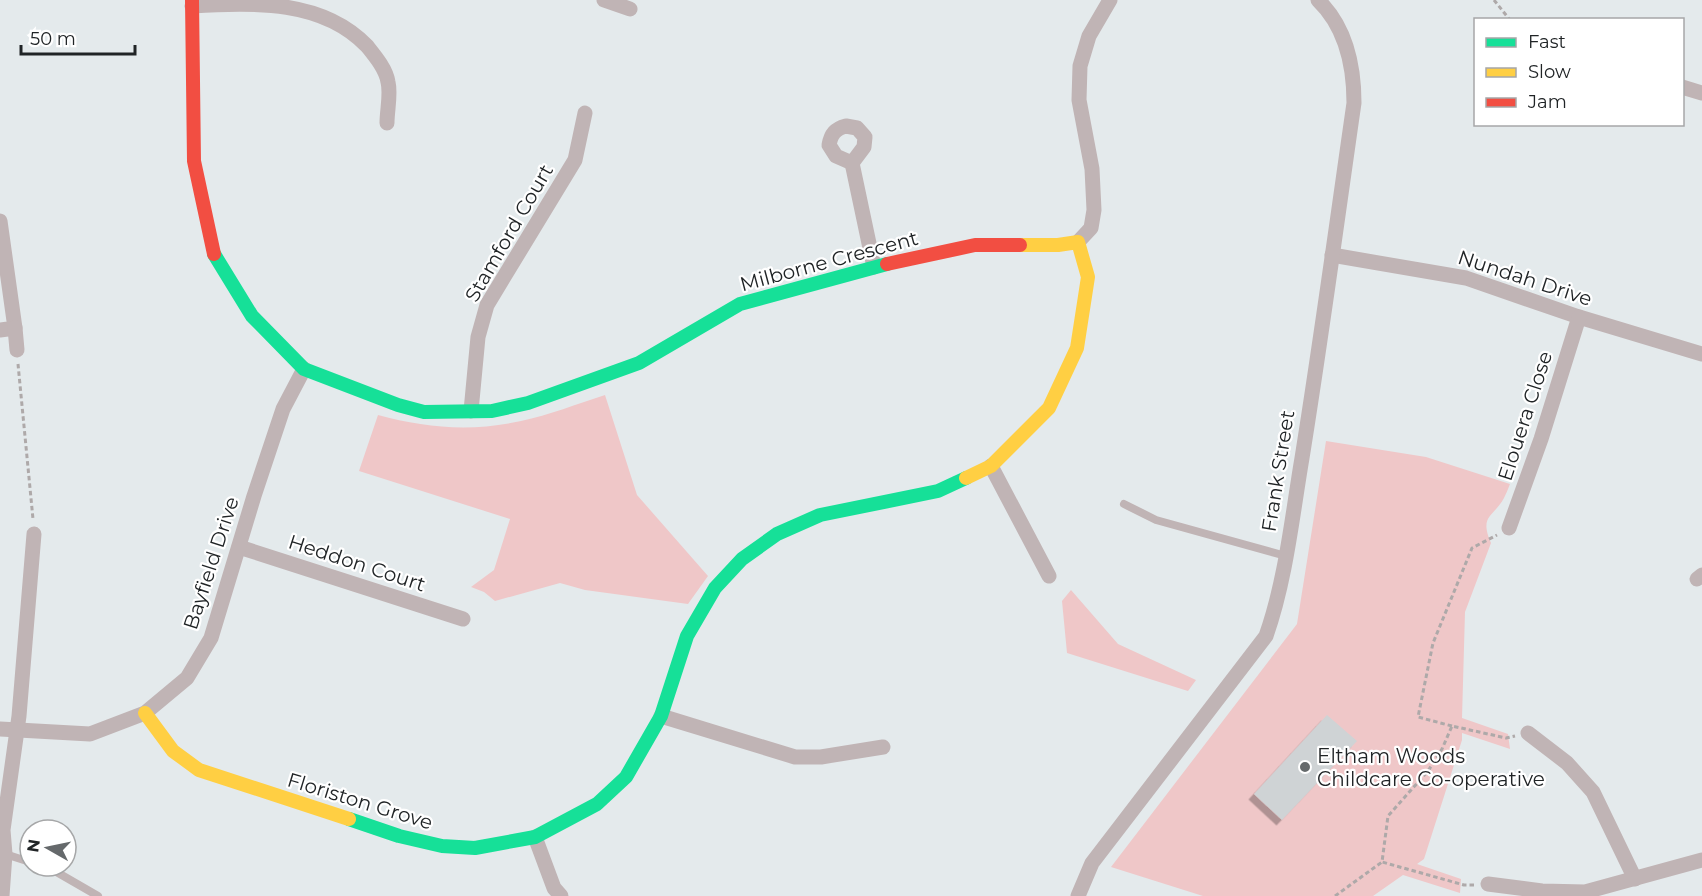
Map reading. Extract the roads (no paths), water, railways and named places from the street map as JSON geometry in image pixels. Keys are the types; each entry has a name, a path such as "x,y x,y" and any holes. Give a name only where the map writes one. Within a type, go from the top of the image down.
{"street":[{"path":"604,0 630,9"},
{"path":"1078,242 1091,228 1094,210 1092,169 1079,100 1080,66 1089,36 1110,0"},
{"name":"Frank Street","path":"1077,896 1092,863 1266,636 1277,602 1286,556 1354,103 1351,58 1328,10 1318,0"},
{"path":"192,3 287,2 320,10 355,31 379,60 388,81 387,123"},
{"name":"Milborne Crescent","path":"192,3 194,161 214,254 252,316 304,369 398,405 424,412 492,411 528,403 639,363 740,304 874,267 975,244 1058,245 1078,242"},
{"path":"1684,87 1702,93"},
{"name":"Stamford Court","path":"471,411 478,337 488,304 575,160 585,113"},
{"path":"852,162 874,267"},
{"path":"0,221 7,329 17,350"},
{"name":"Floriston Grove","path":"145,714 174,751 199,770 399,836 442,846 475,848 535,837 597,804 626,777 661,716 687,636 715,588 742,559 777,534 820,515 938,491 991,466 1049,408 1077,348 1088,277 1078,242"},
{"name":"Nundah Drive","path":"1332,255 1466,278 1579,317 1702,354"},
{"name":"Elouera Close","path":"1509,528 1579,317"},
{"name":"Bayfield Drive","path":"0,729 90,734 145,714 187,678 211,638 284,409 304,369"},
{"path":"991,466 1049,576"},
{"path":"2,896 5,854 3,830 16,731 34,534"},
{"name":"Heddon Court","path":"239,547 463,619"},
{"path":"661,716 795,757 821,757 883,747"},
{"path":"1528,733 1567,763 1593,792 1635,879"},
{"path":"535,837 555,888 561,896"},
{"path":"1488,884 1542,891 1585,892 1702,860"}],"lane":[{"path":"1124,504 1156,520 1286,556"},
{"path":"5,854 18,858"},
{"path":"67,878 98,896"}],"place":[{"name":"Eltham Woods Childcare Co-operative","path":"1305,767"}]}
